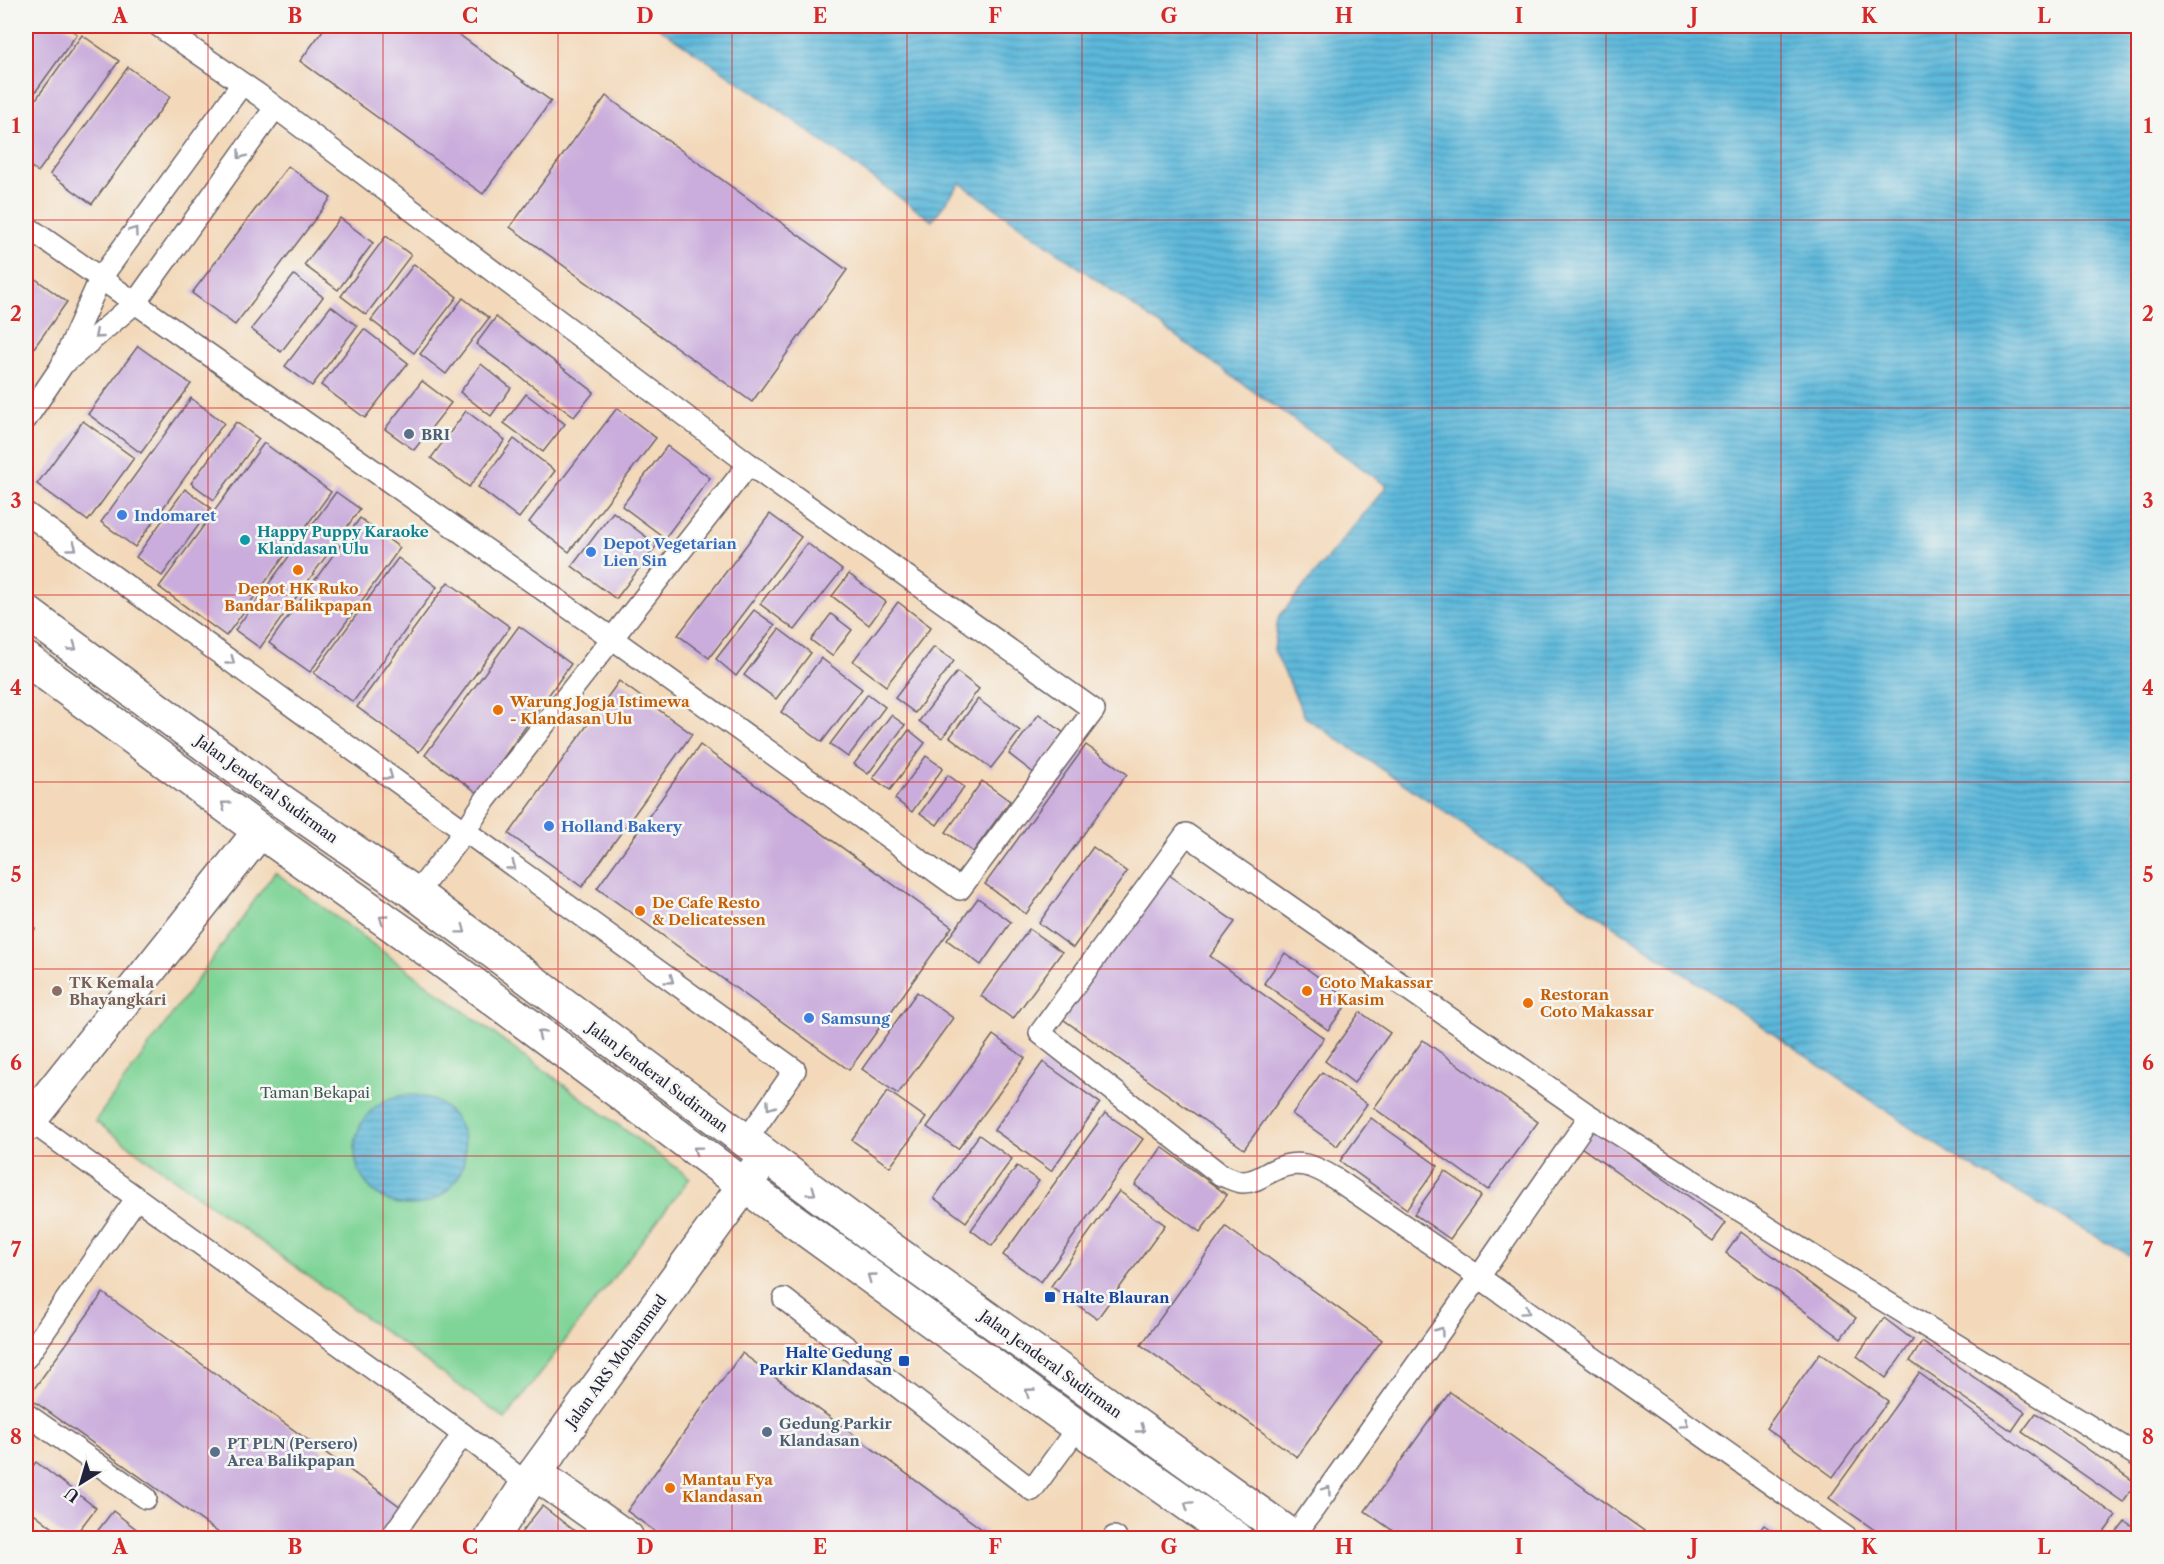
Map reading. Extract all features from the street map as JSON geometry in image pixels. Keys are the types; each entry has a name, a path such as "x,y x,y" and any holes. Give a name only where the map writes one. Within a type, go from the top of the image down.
{"main road":[{"name":"Jalan Jenderal Sudirman","path":"26,612 280,800 416,894 755,1150 1293,1538"},
{"path":"26,659 260,831 429,951 744,1185 1236,1539"},
{"path":"27,1123 260,831"},
{"name":"Jalan ARS Mohammad","path":"492,1539 531,1478 744,1185 755,1150"},
{"path":"531,1478 627,1539"}],"lane":[{"path":"26,226 613,639 960,889 1094,710 748,464 276,108 159,26"},
{"path":"26,419 57,373 100,279 242,84"},
{"path":"57,373 135,303 276,108"},
{"path":"416,894 465,831 486,798 748,464"},
{"path":"26,513 795,1070 755,1150"},
{"path":"1847,1539 1479,1277 1318,1168 1304,1163 1292,1163 1275,1169 1257,1180 1241,1182 1221,1175 1040,1033 1186,834 1590,1116 1865,1289 2139,1456"},
{"path":"1293,1538 1479,1277 1590,1116"},
{"path":"27,1123 463,1434 531,1478"},
{"path":"26,1358 136,1199"},
{"path":"784,1299 1032,1490 1078,1427"},
{"path":"26,1414 146,1498"},
{"path":"391,1539 463,1434"}],"green space":[{"name":"Taman Bekapai","path":"275,872 690,1178 505,1419 95,1121"}],"water":[{"path":"656,26 2138,26 2138,1260 1958,1159 1305,717 1274,650 1278,618 1387,486 960,183 932,221 761,97"},
{"path":"410,1095 431,1099 449,1111 461,1129 465,1150 461,1171 449,1189 431,1201 410,1205 389,1201 371,1189 359,1171 355,1150 359,1129 371,1111 389,1099"}],"building":[{"path":"26,26 65,26 77,34 26,105"},
{"path":"326,26 447,26 551,101 483,194 300,61"},
{"path":"82,35 119,61 38,172 26,163 26,113"},
{"path":"128,67 170,97 92,204 50,174"},
{"path":"606,96 847,270 752,402 510,227"},
{"path":"288,166 331,198 235,325 192,293"},
{"path":"340,218 373,243 338,290 304,265"},
{"path":"386,236 411,255 366,315 341,296"},
{"path":"414,264 457,297 414,353 371,320"},
{"path":"26,272 67,302 26,359"},
{"path":"294,275 323,297 281,352 251,329"},
{"path":"463,298 489,318 446,374 420,354"},
{"path":"331,306 357,326 312,386 285,366"},
{"path":"496,317 594,392 574,417 476,344"},
{"path":"364,329 408,363 365,418 321,385"},
{"path":"138,346 191,384 141,453 88,414"},
{"path":"481,364 511,388 491,416 460,392"},
{"path":"422,381 451,403 414,450 385,429"},
{"path":"526,394 565,424 543,452 504,423"},
{"path":"191,398 224,423 135,547 101,522"},
{"path":"617,408 656,438 569,552 529,522"},
{"path":"466,411 505,440 469,487 431,458"},
{"path":"83,421 134,458 88,521 37,484"},
{"path":"236,422 259,439 214,500 191,483"},
{"path":"514,439 555,471 519,518 478,487"},
{"name":"Happy Puppy Karaoke Klandasan Ulu","path":"264,443 331,492 226,636 159,587"},
{"path":"667,446 710,478 665,538 622,506"},
{"path":"185,489 211,508 162,576 136,557"},
{"name":"Depot HK Ruko Bandar Balikpapan","path":"336,492 360,509 260,648 235,630"},
{"path":"613,512 657,545 616,599 572,566"},
{"path":"770,514 801,537 709,658 678,635"},
{"path":"360,518 400,548 310,672 269,643"},
{"path":"807,543 842,570 795,630 760,604"},
{"path":"398,558 437,587 353,702 314,673"},
{"path":"849,574 886,602 869,625 832,596"},
{"path":"448,582 510,627 419,752 357,707"},
{"path":"898,602 931,627 886,686 853,661"},
{"path":"754,610 775,625 736,676 716,659"},
{"path":"831,614 852,630 832,656 811,640"},
{"name":"Warung Jogja Istimewa - Klandasan Ulu","path":"519,626 571,664 478,793 425,755"},
{"path":"779,629 811,653 776,699 744,675"},
{"path":"934,647 954,661 915,713 895,698"},
{"path":"821,658 862,689 822,742 781,712"},
{"path":"957,672 979,689 942,738 919,721"},
{"path":"619,681 692,734 582,887 509,834"},
{"path":"868,694 885,707 848,757 830,744"},
{"path":"978,699 1020,731 991,768 950,737"},
{"path":"1039,714 1065,734 1035,774 1009,754"},
{"path":"891,715 905,725 868,774 854,764"},
{"path":"909,730 925,743 890,790 873,778"},
{"path":"700,745 952,927 849,1070 597,888"},
{"path":"1086,745 1127,774 1026,914 985,884"},
{"path":"926,756 943,768 912,812 895,799"},
{"path":"948,775 964,787 937,825 920,813"},
{"path":"982,781 1010,801 973,852 946,832"},
{"path":"1093,847 1127,872 1073,948 1039,923"},
{"path":"1165,872 1235,922 1210,956 1324,1038 1244,1149 1060,1017"},
{"path":"978,898 1011,922 981,965 947,940"},
{"path":"26,922 35,929 26,942"},
{"path":"1029,929 1062,952 1013,1019 981,996"},
{"name":"Coto Makassar H Kasim","path":"1285,953 1350,1000 1328,1030 1264,983"},
{"path":"917,992 953,1018 898,1094 862,1069"},
{"path":"1360,1012 1390,1033 1354,1083 1325,1061"},
{"path":"993,1035 1025,1058 958,1149 927,1127"},
{"path":"1423,1040 1538,1122 1488,1190 1374,1108"},
{"path":"1043,1062 1100,1103 1051,1171 994,1130"},
{"path":"1322,1072 1367,1104 1337,1146 1292,1114"},
{"path":"888,1091 926,1118 890,1167 852,1140"},
{"path":"1105,1113 1143,1139 1041,1282 1003,1255"},
{"path":"1371,1118 1438,1166 1407,1209 1340,1161"},
{"path":"1594,1129 1726,1223 1713,1241 1581,1147"},
{"path":"979,1135 1012,1159 966,1222 934,1198"},
{"path":"1162,1147 1227,1195 1200,1232 1135,1185"},
{"path":"1017,1166 1039,1181 992,1246 971,1230"},
{"path":"1445,1171 1481,1196 1450,1239 1414,1214"},
{"path":"1119,1191 1165,1225 1097,1319 1051,1286"},
{"path":"1226,1227 1382,1340 1297,1457 1141,1345"},
{"path":"1741,1232 1856,1318 1841,1338 1726,1253"},
{"name":"PT PLN (Persero) Area Balikpapan","path":"103,1293 401,1507 379,1538 226,1538 28,1397"},
{"path":"1884,1318 1913,1340 1886,1378 1857,1356"},
{"path":"1922,1342 2025,1412 2012,1431 1910,1361"},
{"name":"Gedung Parkir Klandasan","path":"742,1353 994,1538 664,1538 627,1511"},
{"path":"1820,1353 1888,1401 1833,1477 1766,1428"},
{"path":"1919,1373 2116,1516 2100,1538 1886,1538 1829,1498"},
{"path":"1450,1392 1654,1538 1403,1538 1365,1511"},
{"path":"2036,1413 2136,1483 2123,1502 2022,1432"},
{"path":"36,1462 96,1508 73,1538 66,1538 26,1507 26,1475"},
{"path":"542,1506 584,1538 517,1538"},
{"path":"113,1511 148,1538 92,1538"},
{"path":"2125,1521 2138,1530 2138,1538 2112,1538"},
{"path":"26,1525 39,1535 36,1538 26,1538"},
{"path":"1764,1525 1783,1538 1754,1538"}],"place":[{"name":"BRI","path":"409,434"},
{"name":"Indomaret","path":"122,515"},
{"name":"Happy Puppy Karaoke Klandasan Ulu","path":"245,540"},
{"name":"Depot Vegetarian Lien Sin","path":"591,552"},
{"name":"Depot HK Ruko Bandar Balikpapan","path":"298,570"},
{"name":"Warung Jogja Istimewa - Klandasan Ulu","path":"498,710"},
{"name":"Holland Bakery","path":"549,826"},
{"name":"De Cafe Resto & Delicatessen","path":"640,911"},
{"name":"TK Kemala Bhayangkari","path":"57,991"},
{"name":"Coto Makassar H Kasim","path":"1307,991"},
{"name":"Restoran Coto Makassar","path":"1528,1003"},
{"name":"Samsung","path":"809,1018"},
{"name":"Halte Blauran","path":"1050,1297"},
{"name":"Halte Gedung Parkir Klandasan","path":"904,1361"},
{"name":"Gedung Parkir Klandasan","path":"767,1432"},
{"name":"PT PLN (Persero) Area Balikpapan","path":"215,1452"},
{"name":"Mantau Fya Klandasan","path":"670,1488"}]}
